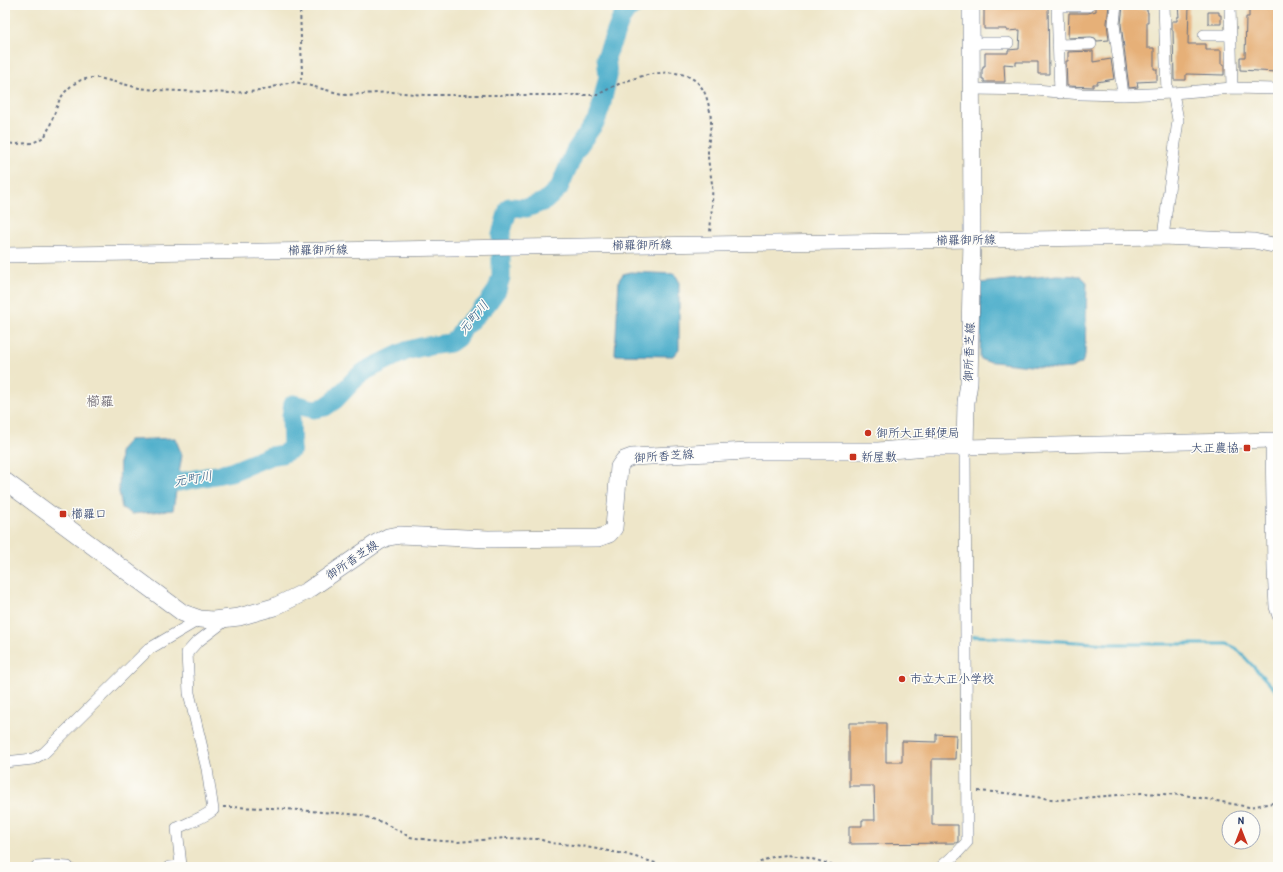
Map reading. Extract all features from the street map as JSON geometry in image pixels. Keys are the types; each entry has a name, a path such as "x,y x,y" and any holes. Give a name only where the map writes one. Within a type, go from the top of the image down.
{"main road":[{"name":"御所香芝線","path":"5,481 183,612 200,619 226,619 274,607 292,599 307,591 378,542 388,537 400,535 518,540 598,538 609,534 614,528 618,467 624,460 632,457 748,451 878,451 964,447 966,402 969,383 972,239 971,5"},
{"name":"櫛羅御所線","path":"5,255 1163,237 1254,242 1278,246"},
{"path":"964,447 1274,440"}],"street":[{"path":"1060,93 1057,5 1088,6"},
{"path":"1116,5 1114,24 1123,95"},
{"path":"1163,237 1178,120 1170,93 1164,5"},
{"path":"1230,5 1232,88"},
{"path":"1204,35 1231,35"},
{"path":"971,43 1008,43"},
{"path":"1058,45 1091,44"},
{"path":"971,89 1036,90 1060,93 1123,95 1232,88 1278,89"},
{"path":"1274,440 1273,570 1275,607 1278,616"},
{"path":"941,867 967,842 964,447"},
{"path":"5,762 32,759 44,753 149,649 200,619"},
{"path":"169,867 181,866 177,828 208,814 213,810 207,769 189,693 187,653 196,643 226,619"},
{"path":"36,867 68,867"}],"path":[{"path":"300,5 302,75 300,83"},
{"path":"5,142 15,144 32,143 45,136 59,101 64,93 72,85 81,80 90,78 99,78 139,88 155,90 232,93 260,91 290,83 300,83 333,93 346,95 392,92 425,95 598,95 611,87 648,74 658,73 683,75 693,79 700,85 705,94 711,117 708,145 712,184 709,244"},
{"path":"966,790 1006,793 1058,800 1141,793 1184,795 1249,807 1278,802"},
{"path":"213,810 222,806 361,815 384,823 410,837 458,842 504,838 539,839 551,843 575,845 625,854 669,867"},
{"path":"757,867 758,863 772,857 780,856 801,856 835,867"}],"water":[{"path":"631,272 675,274 679,281 679,349 673,356 615,355 619,280 623,274"},
{"path":"1057,275 1081,276 1087,282 1085,355 1082,363 1071,368 1058,369 985,361 980,358 980,283"},
{"path":"175,438 182,455 173,510 132,514 122,508 119,492 120,450 129,440"}],"building":[{"path":"1019,5 1048,5 1049,74 1038,74 1038,62 1016,62 1016,65 1004,64 1005,82 984,82 984,79 982,79 982,69 983,66 985,66 985,53 1008,53 1008,50 1019,49 1020,30 1007,31 1007,29 984,29 984,6 1019,7"},
{"path":"1096,5 1109,5 1107,23 1109,40 1097,41 1095,38 1091,37 1068,38 1069,13 1088,13 1096,11"},
{"path":"1123,5 1131,5 1131,9 1147,9 1148,12 1147,48 1154,48 1154,69 1157,69 1157,81 1137,82 1138,87 1129,88 1121,24"},
{"path":"1178,5 1189,5 1188,44 1206,44 1206,50 1221,50 1221,64 1224,64 1224,75 1186,74 1186,80 1174,80 1172,21 1177,21 1177,17 1179,17"},
{"path":"1249,5 1278,5 1277,72 1240,70 1240,57 1245,57 1246,17 1249,17"},
{"path":"1208,12 1219,12 1219,15 1221,15 1221,24 1208,24"},
{"path":"1093,51 1093,62 1111,59 1114,79 1097,82 1097,84 1093,84 1093,87 1067,86 1066,61 1068,61 1068,52"},
{"path":"849,723 886,723 886,762 902,762 902,741 936,742 936,734 956,735 955,759 932,759 932,825 958,825 958,842 849,844 849,826 862,826 862,820 875,820 874,786 849,786"}],"waterway":[{"name":"元町川","path":"152,483 179,482 231,472 270,456 282,454 292,449 291,417 293,404 314,409 325,407 335,400 356,378 367,370 406,351 421,347 450,343 457,338 463,328 487,304 497,290 501,277 501,234 509,207 527,208 545,201 559,188 575,151 596,121 601,107 608,76 606,57 621,19 628,9 636,5"},
{"path":"973,637 1111,644 1227,644 1236,648 1278,693"}],"place":[{"name":"御所大正郵便局","path":"868,433"},
{"name":"大正農協","path":"1247,448"},
{"name":"新屋敷","path":"853,457"},
{"name":"櫛羅口","path":"63,514"},
{"name":"市立大正小学校","path":"902,679"}],"district":[{"name":"櫛羅","path":"100,401"}]}
